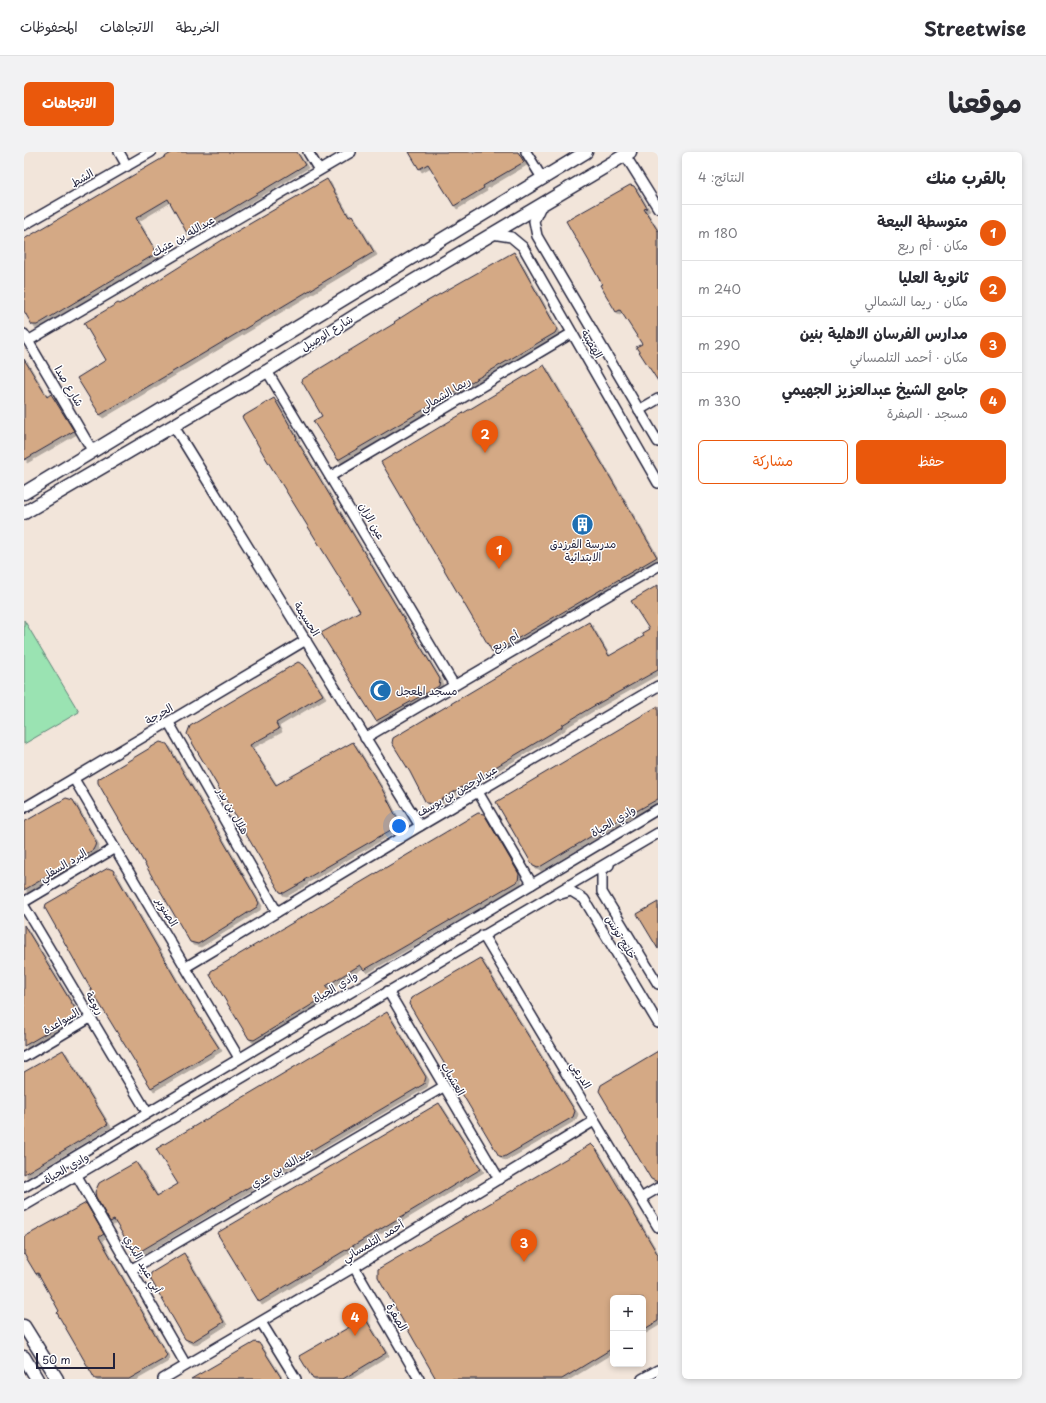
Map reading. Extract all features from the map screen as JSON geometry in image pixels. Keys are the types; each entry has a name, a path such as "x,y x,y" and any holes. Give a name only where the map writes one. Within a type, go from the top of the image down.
{"street":[{"path":"119,152 127,166"},
{"name":"الشط","path":"24,225 151,152"},
{"path":"308,152 319,170"},
{"name":"عبدالله بن عتيك","path":"26,338 350,152"},
{"path":"526,152 542,178"},
{"name":"شارع الوصيل","path":"24,493 92,450 586,152"},
{"path":"628,153 658,208"},
{"name":"شارع الوصيل","path":"24,513 267,371 356,315 628,153"},
{"name":"الهضبة","path":"543,203 534,221 537,236 658,442"},
{"name":"الهضبة","path":"492,234 511,237 523,247 658,483"},
{"path":"542,280 557,271"},
{"path":"547,288 562,280"},
{"path":"344,298 356,315"},
{"name":"ريما الشمالي","path":"331,476 572,334"},
{"name":"شارع صدا","path":"26,338 92,450"},
{"name":"عين الزان","path":"267,371 331,476 454,685"},
{"path":"639,410 658,399"},
{"name":"الحسيمة","path":"173,425 420,826"},
{"name":"أم ريع","path":"365,738 658,566"},
{"name":"الحرجة","path":"24,808 306,640"},
{"name":"عبدالرحمن بن يوسف","path":"186,967 420,826 658,686"},
{"name":"هلال بن بدر","path":"168,723 277,912"},
{"name":"الصنوبر","path":"74,779 239,1058"},
{"path":"478,792 532,884"},
{"name":"وادي الحياة","path":"24,1187 147,1112 658,809"},
{"name":"وادي الحياة","path":"25,1204 77,1176 388,991 658,833"},
{"name":"البرد السفلي","path":"24,902 115,848"},
{"name":"خليج تونس","path":"619,857 602,870 602,892 658,984"},
{"name":"خليج تونس","path":"546,898 571,891 584,899 658,1023"},
{"name":"ربوعة","path":"24,906 147,1112"},
{"name":"الدرعي","path":"483,935 658,1227"},
{"name":"العشباب","path":"388,991 498,1179"},
{"name":"السواعدة","path":"24,1056 90,1018"},
{"name":"عبدالله بن عدي","path":"132,1269 443,1087"},
{"name":"أحمد التلمساني","path":"163,1379 354,1267 594,1121"},
{"name":"أبي عبيد البكري","path":"77,1176 186,1365"},
{"path":"641,1198 658,1188"},
{"name":"الصفرة","path":"354,1267 419,1379"},
{"path":"261,1322 296,1379"},
{"path":"24,1326 57,1379"},
{"path":"24,1357 37,1379"},
{"path":"642,1379 658,1370"}],"green space":[{"path":"24,620 79,712 24,744"}],"building":[{"path":"173,152 297,152 305,165 188,235 168,199 136,218 157,253 37,325 32,325 24,311 24,239"},
{"path":"409,152 518,152 524,162 483,186 484,188 454,206 428,164 419,169"},
{"path":"327,179 349,217 352,215 374,252 100,415 77,378 106,360 84,323 118,303 120,304 227,237"},
{"path":"630,185 634,186 647,208 644,209 658,231 658,381 636,347 642,344 620,310 616,312 600,285 602,284 566,221"},
{"path":"514,252 557,329 555,333 338,460 313,421 322,416 301,380 395,323 394,322 424,303"},
{"path":"24,359 47,397 51,394 74,431 24,460"},
{"path":"544,365 657,557 493,653 381,462"},
{"path":"274,398 297,438 296,439 440,679 439,686 376,721 321,633 360,611 242,417"},
{"path":"658,585 658,670 592,707 562,725 562,727 434,804 426,803 410,772 392,743 393,738 589,622 609,656 644,636 642,633 649,629 631,601"},
{"path":"298,662 304,665 323,695 276,723 279,729 250,745 276,785 353,742 381,787 398,820 396,827 284,893 280,892 187,734 190,726"},
{"path":"658,706 658,799 626,817 625,816 538,868 533,866 496,802"},
{"path":"160,742 167,744 259,903 257,907 198,944 190,942 98,783 98,779"},
{"path":"66,798 73,800 96,842 95,846 93,850 24,890 24,822"},
{"path":"478,813 484,814 519,874 518,881 364,970 360,965 326,986 331,993 254,1040 249,1039 210,975 211,971"},
{"path":"108,868 113,870 183,992 219,1048 151,1088 93,993 45,908 46,904"},
{"path":"658,902 658,949 637,914"},
{"path":"24,925 76,1010 74,1017 24,1046"},
{"path":"480,958 575,1111 573,1117 504,1157 499,1156 409,1004 411,998"},
{"path":"387,1012 426,1077 424,1084 139,1252 133,1251 114,1220 110,1222 96,1197 95,1192 99,1183 136,1162 157,1196 178,1184 156,1149"},
{"path":"63,1050 108,1124 24,1174 24,1072"},
{"path":"658,1051 658,1182 651,1179 599,1091 601,1085"},
{"path":"439,1103 481,1169 259,1302 217,1233"},
{"path":"591,1144 596,1149 658,1255 658,1321 646,1328 646,1295 610,1295 610,1350 562,1379 436,1379 378,1277 378,1269"},
{"path":"86,1203 104,1234 99,1237 167,1355 164,1359 129,1379 95,1379 57,1313 59,1311 38,1273 36,1274 24,1254 24,1237"},
{"path":"184,1253 224,1322 192,1342 185,1339 150,1278 151,1273"},
{"path":"365,1318 386,1353 343,1379 313,1379 299,1356"},
{"path":"255,1342 259,1343 282,1379 191,1379"}],"place":[{"name":"ثانوية العليا","path":"485,453"},
{"name":"مدرسة الفرزدق الابتدائية","path":"583,524"},
{"name":"متوسطة البيعة","path":"499,569"},
{"name":"مسجد المعجل","path":"381,691"},
{"name":"مدارس الفرسان الاهلية بنين","path":"524,1262"},
{"name":"جامع الشيخ عبدالعزيز الجهيمي","path":"355,1336"}]}
